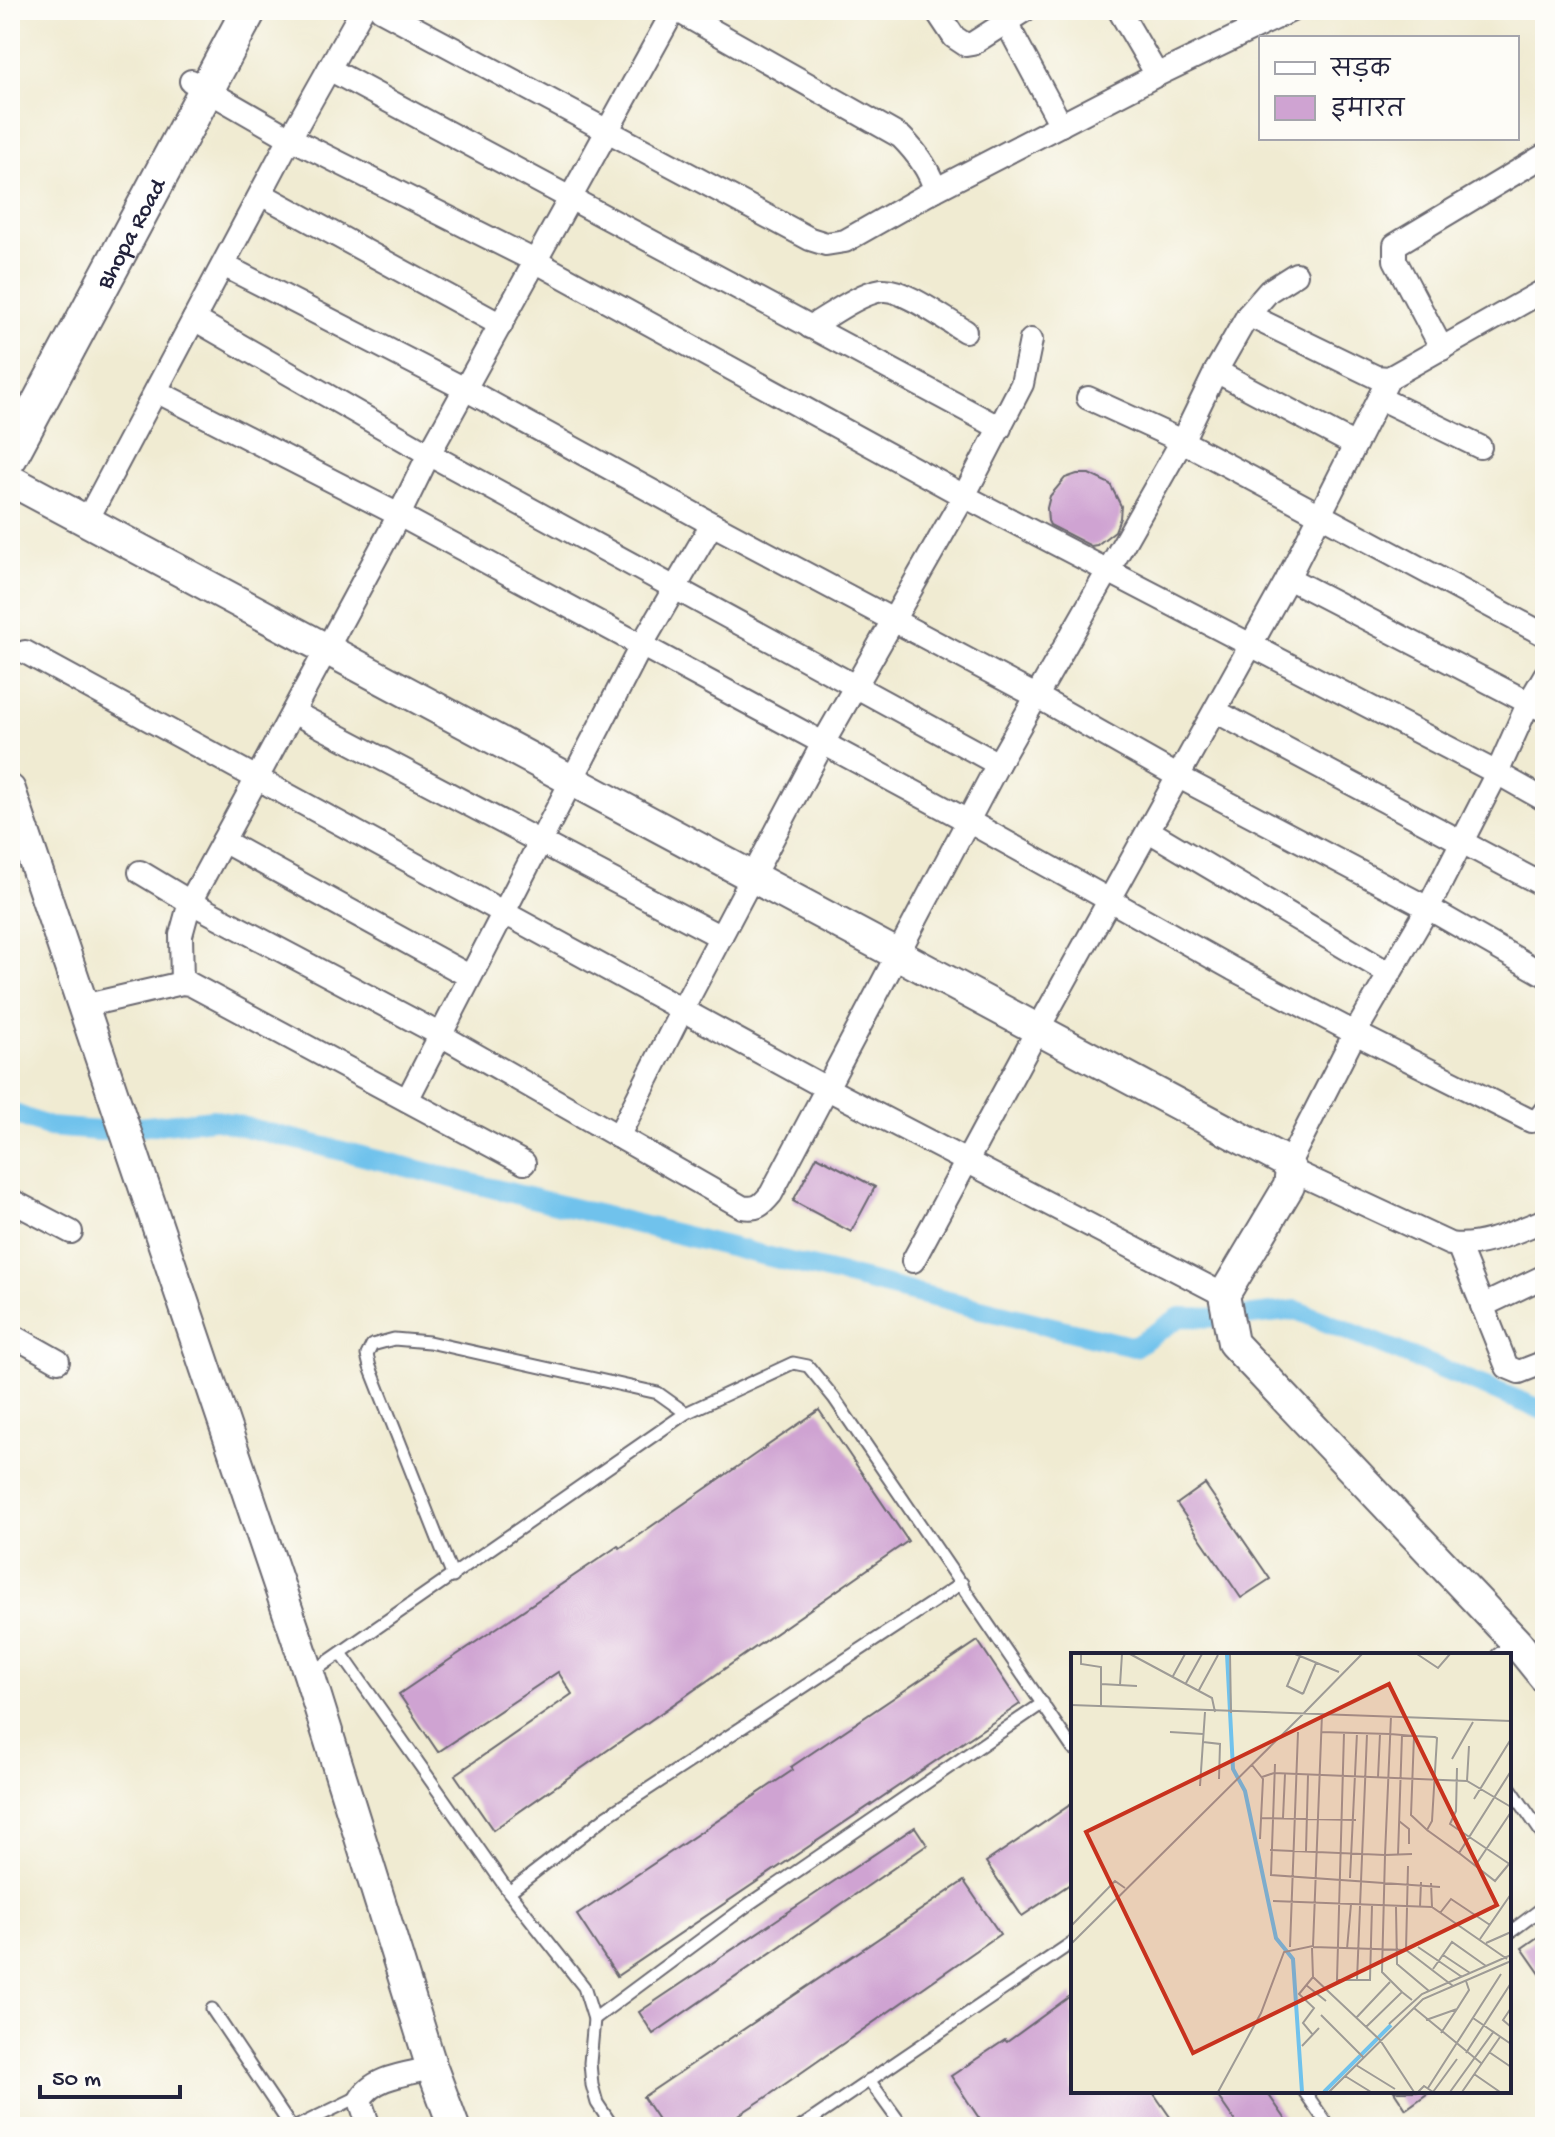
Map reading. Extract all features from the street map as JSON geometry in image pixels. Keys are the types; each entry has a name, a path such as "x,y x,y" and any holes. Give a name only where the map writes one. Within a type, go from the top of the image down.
{"main road":[{"name":"Bhopa Road","path":"10,457 198,86 229,10"},
{"name":"Bhopa Road","path":"10,426 198,86 249,10"},
{"path":"10,480 1038,1029 1290,1167 1289,1186 1224,1295 1233,1343 1506,1648 1545,1678"},
{"path":"10,790 309,1674 432,2068 454,2127"}],"street":[{"path":"86,522 225,266 290,138 362,10"},
{"path":"381,10 607,129 763,216 826,244 845,241 935,190 1280,13"},
{"path":"182,983 181,935 190,902 569,195 675,10 901,137 933,181 935,190"},
{"path":"936,10 954,37 966,45 1016,16 1061,125"},
{"path":"1119,10 1157,75"},
{"path":"329,69 1000,428"},
{"path":"198,86 290,138 535,261 964,496 1545,800"},
{"path":"1442,349 1395,260 1395,245 1545,155"},
{"path":"261,194 501,325"},
{"path":"225,266 465,389 1036,696 1179,777 1428,908 1545,975"},
{"path":"140,872 190,902 439,1034 742,1207 762,1205 771,1194 998,764 1182,441 1248,315 1269,291 1296,274"},
{"path":"810,327 882,290 902,295 965,331"},
{"path":"1248,315 1376,377 1389,378 1545,290"},
{"path":"194,319 429,454 998,764"},
{"path":"618,1137 822,745 1000,428 1025,376 1031,340"},
{"path":"1216,371 1355,445"},
{"path":"913,1261 1288,578 1389,378"},
{"path":"156,391 399,515 1355,1033 1531,1121 1539,1119 1545,1111"},
{"path":"1088,398 1182,441 1545,635"},
{"path":"1379,398 1480,447"},
{"path":"407,1100 641,646 712,524"},
{"path":"1288,578 1536,707"},
{"path":"25,652 826,1088 1224,1295"},
{"path":"1545,675 1536,707 1497,773 1428,908 1355,1033 1290,1167 1441,1241 1458,1245 1503,1236 1545,1220"},
{"path":"1215,711 1545,886"},
{"path":"293,712 721,937"},
{"path":"1149,831 1390,974"},
{"path":"223,841 469,976"},
{"path":"83,1006 182,983 200,989 524,1163"},
{"path":"10,1200 71,1232"},
{"path":"1458,1245 1509,1369 1519,1372 1545,1362"},
{"path":"1482,1306 1545,1276"},
{"path":"10,1334 58,1361"},
{"path":"369,2127 361,2107 362,2094 368,2087 383,2080 432,2068"}],"lane":[{"path":"453,1577 370,1367 367,1355 372,1345 394,1339 429,1342 658,1393 686,1413"},
{"path":"309,1674 686,1413 793,1363 808,1366 834,1398 1071,1746"},
{"path":"509,1892 607,1816 962,1583"},
{"path":"341,1653 509,1892 584,1987 594,2019 590,2063 592,2085 597,2103 613,2127"},
{"path":"594,2019 761,1896 1043,1703"},
{"path":"1511,1789 1545,1838"},
{"path":"1511,1932 1545,1906"},
{"path":"801,2127 1071,1943"},
{"path":"212,2009 293,2127 362,2094"},
{"path":"869,2080 903,2127"},
{"path":"1305,2093 1329,2127"}],"building":[{"path":"1089,474 1110,484 1121,506 1115,531 1097,545 1091,546 1050,525 1048,521 1050,496 1065,478"},
{"path":"817,1156 875,1187 851,1232 793,1201"},
{"path":"819,1410 908,1541 493,1830 455,1775 572,1694 558,1672 438,1752 399,1694 618,1546 620,1548"},
{"path":"1205,1484 1270,1579 1241,1598 1177,1504"},
{"path":"978,1641 1020,1704 617,1976 577,1915"},
{"path":"1071,1804 1071,1883 1022,1916 986,1862"},
{"path":"915,1827 927,1845 653,2034 639,2012"},
{"path":"964,1881 1000,1934 720,2127 663,2127 643,2097"},
{"path":"1545,1932 1545,1981 1522,1948"},
{"path":"1071,1995 1071,2093 1153,2093 1177,2127 985,2127 951,2076 1005,2040 1007,2042"},
{"path":"1215,2093 1267,2093 1291,2127 1239,2127"},
{"path":"1395,2093 1428,2093 1406,2109"}],"waterway":[{"path":"10,1112 49,1127 100,1131 213,1119 1134,1347 1180,1317 1228,1318 1296,1310 1545,1411"}]}
